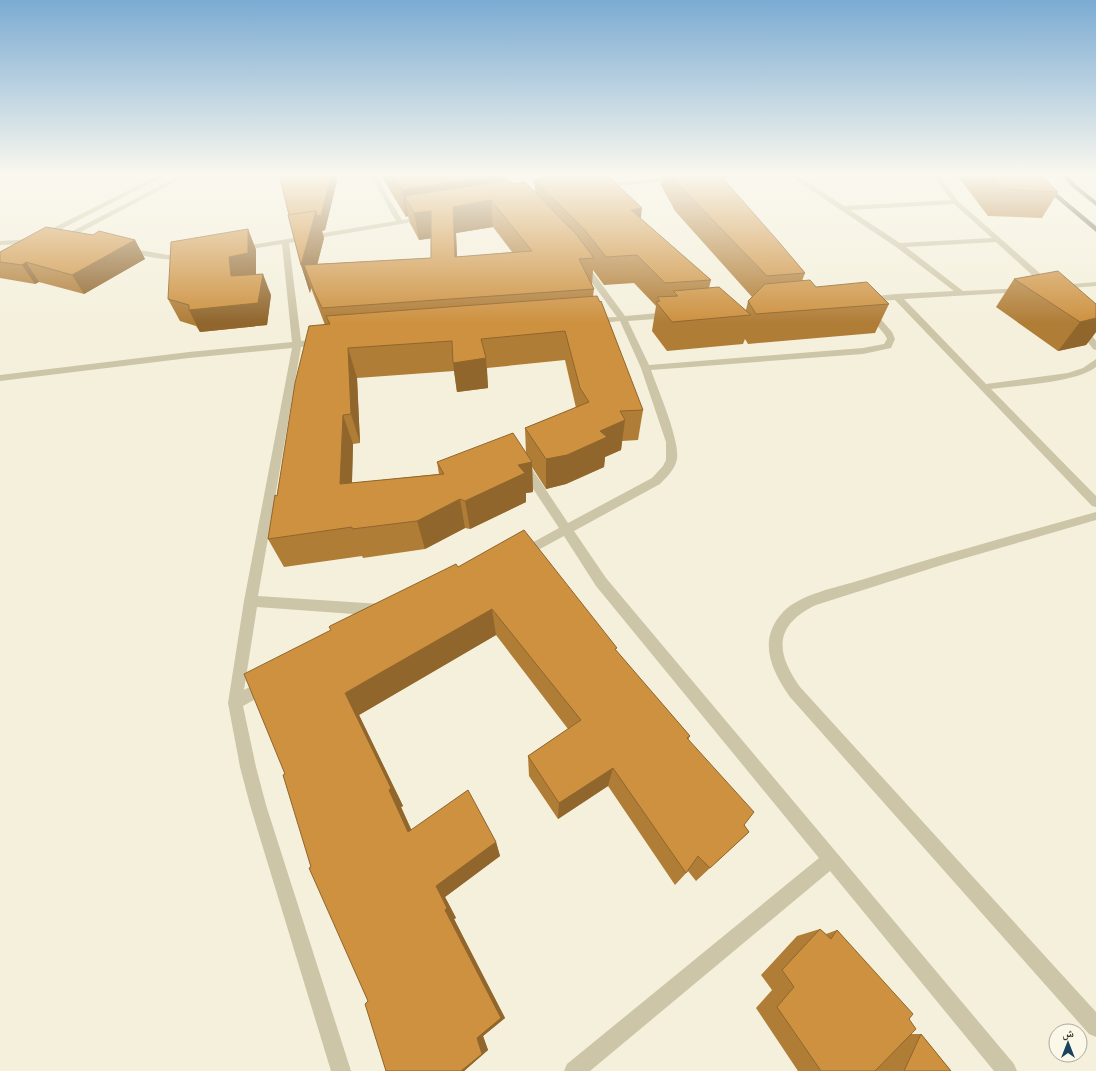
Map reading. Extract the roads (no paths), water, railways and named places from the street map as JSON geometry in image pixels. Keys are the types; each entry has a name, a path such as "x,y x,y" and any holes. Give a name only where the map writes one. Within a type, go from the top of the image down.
{"street":[{"path":"12,250 65,224"},
{"path":"56,242 91,224"},
{"path":"232,250 389,224"},
{"path":"868,224 899,245 961,293"},
{"path":"980,224 1054,291"},
{"path":"0,243 31,241 56,242 76,240"},
{"path":"899,245 997,240"},
{"path":"284,242 297,344 251,600 235,703 248,767 258,805 341,1071"},
{"path":"114,247 168,257 195,256"},
{"path":"512,559 656,481 667,471 671,464 673,454 671,442 646,368 623,319 574,254"},
{"path":"646,368 815,356 882,348 891,343 889,334 858,299 1032,289 1054,291 1096,284"},
{"path":"896,296 1096,503"},
{"path":"584,322 677,315"},
{"path":"1075,319 1096,347"},
{"path":"0,378 328,341"},
{"path":"984,387 1069,376 1086,370 1096,362"},
{"path":"515,453 601,582 1007,1071"},
{"path":"1096,516 880,579 818,599 795,610 788,616 778,631 775,639 776,658 779,666 795,692 1096,1027"},
{"path":"251,600 392,611"},
{"path":"235,703 276,680"},
{"path":"574,1071 831,859"}]}
